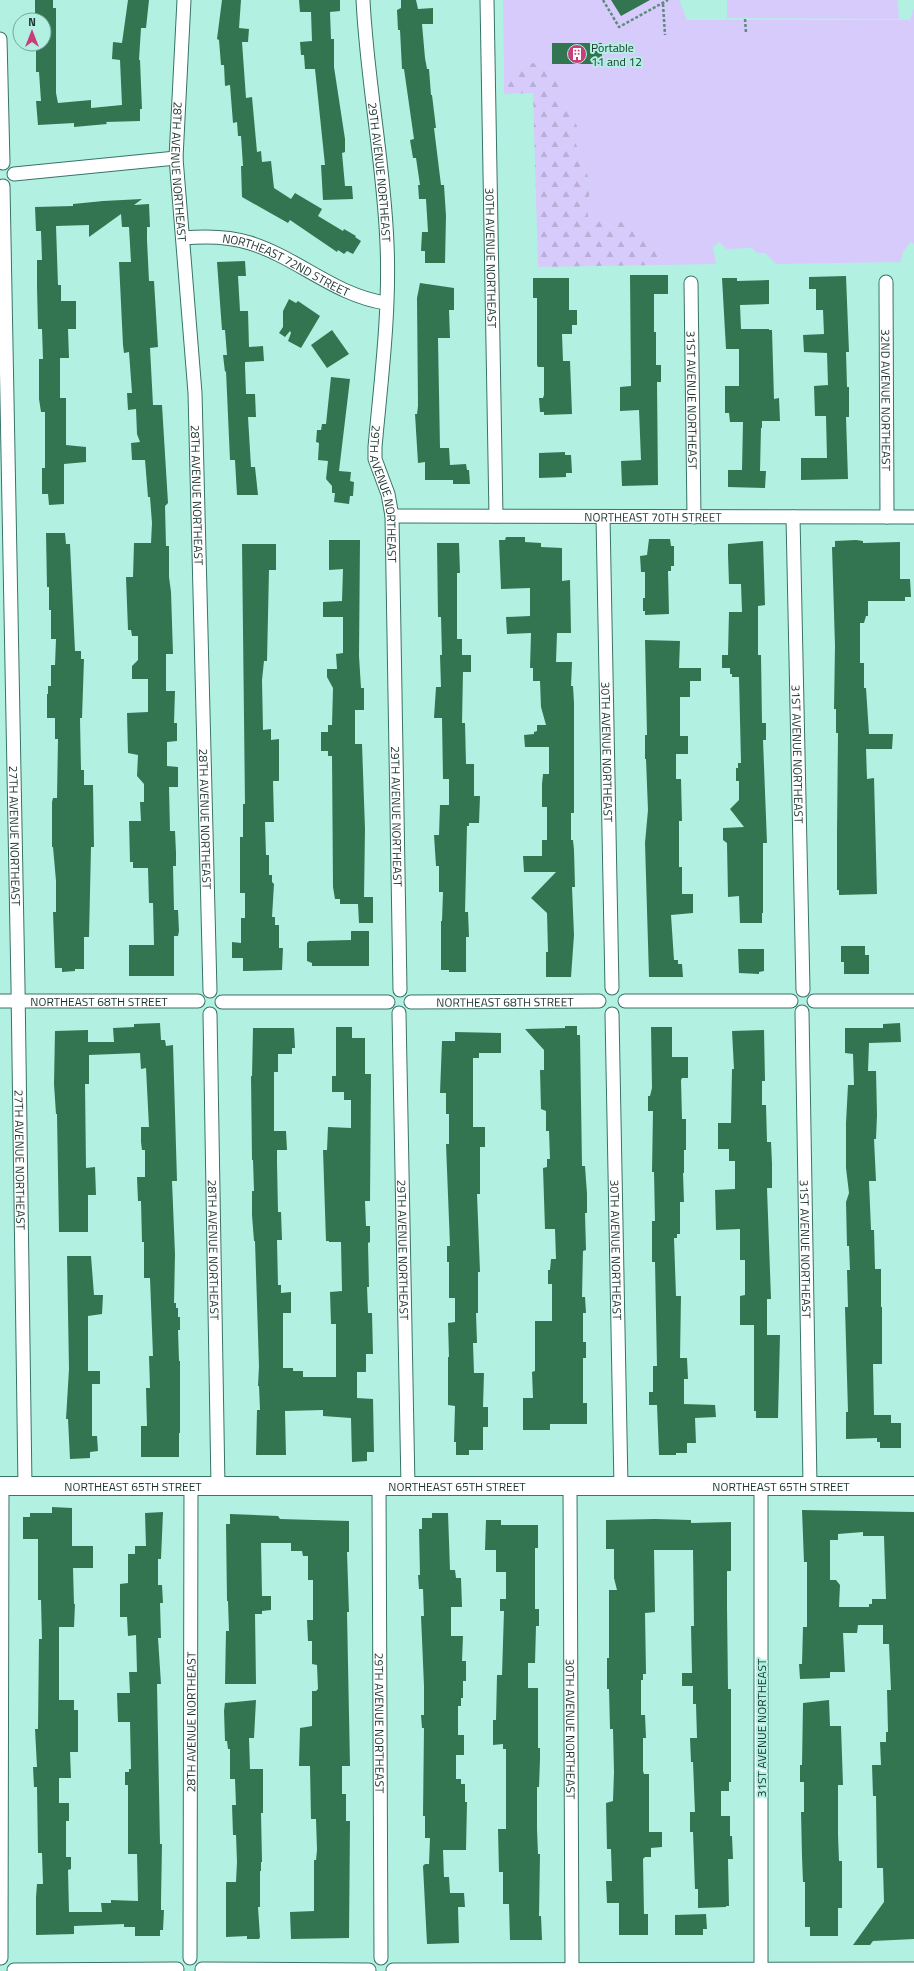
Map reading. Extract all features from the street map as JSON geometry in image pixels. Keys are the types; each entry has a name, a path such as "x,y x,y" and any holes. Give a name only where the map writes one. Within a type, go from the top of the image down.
{"main road":[{"name":"NORTHEAST 65TH STREET","path":"1,1486 914,1486"}],"street":[{"name":"28TH AVENUE NORTHEAST","path":"184,0 176,158 195,393 210,991"},
{"name":"29TH AVENUE NORTHEAST","path":"363,0 367,57 386,214 388,246 386,303 375,458 388,494 392,516 400,990"},
{"name":"30TH AVENUE NORTHEAST","path":"487,0 496,516"},
{"path":"0,39 1,164 10,166 14,174"},
{"path":"14,174 176,158"},
{"path":"1,186 10,183 14,174"},
{"name":"27TH AVENUE NORTHEAST","path":"1,186 5,517 18,1001 25,1486"},
{"name":"NORTHEAST 72ND STREET","path":"183,238 213,237 249,242 284,258 350,294 368,301 386,303"},
{"name":"32ND AVENUE NORTHEAST","path":"886,282 887,517"},
{"name":"31ST AVENUE NORTHEAST","path":"691,283 694,517"},
{"name":"NORTHEAST 70TH STREET","path":"392,516 914,517"},
{"name":"30TH AVENUE NORTHEAST","path":"603,517 612,988"},
{"name":"31ST AVENUE NORTHEAST","path":"793,517 803,990"},
{"path":"612,988 622,992 625,1001 622,1009 612,1014 603,1011 599,1001 602,992 612,988"},
{"path":"400,990 409,995 411,1002 408,1010 399,1013 391,1010 388,1002 391,993 400,990"},
{"path":"803,990 811,993 814,1001 810,1009 802,1012 796,1010 791,1001 794,993 803,990"},
{"path":"210,991 216,992 222,1002 219,1010 210,1014 202,1011 198,1001 201,994 210,991"},
{"name":"NORTHEAST 68TH STREET","path":"0,1001 198,1001"},
{"name":"NORTHEAST 68TH STREET","path":"411,1002 599,1001"},
{"path":"625,1001 791,1001"},
{"path":"814,1001 914,1001"},
{"path":"222,1002 388,1002"},
{"name":"31ST AVENUE NORTHEAST","path":"802,1012 810,1485"},
{"name":"29TH AVENUE NORTHEAST","path":"399,1013 408,1487"},
{"name":"28TH AVENUE NORTHEAST","path":"210,1014 218,1487"},
{"name":"30TH AVENUE NORTHEAST","path":"612,1014 621,1487"},
{"path":"1,1486 0,1958 9,1961 14,1970 177,1970 181,1960 190,1958 199,1962 202,1970 369,1970 373,1961 381,1958 390,1962 392,1970 914,1969"},
{"name":"28TH AVENUE NORTHEAST","path":"190,1958 191,1486"},
{"name":"31ST AVENUE NORTHEAST","path":"761,1486 761,1970"},
{"name":"29TH AVENUE NORTHEAST","path":"379,1487 381,1958"},
{"name":"30TH AVENUE NORTHEAST","path":"570,1487 572,1970"}],"path":[{"path":"603,0 619,28 668,0"},
{"path":"663,4 665,36"},
{"path":"746,19 746,33"}],"green space":[{"path":"503,0 679,0 687,20 910,20 914,8 914,244 910,242 903,252 901,262 776,264 765,253 757,253 752,248 726,249 719,242 713,247 716,264 659,265 655,247 627,224 614,219 589,224 587,207 591,185 572,133 578,130 563,100 553,69 533,63 504,72"},
{"path":"727,0 898,0 899,19 727,18"},
{"path":"533,63 553,69 563,100 579,130 572,133 591,185 587,207 589,223 614,219 627,224 655,247 659,265 538,267 533,93 504,94 504,72"}],"building":[{"path":"35,0 53,0 53,8 56,8 56,93 58,103 91,100 91,108 122,105 120,60 112,59 113,42 122,43 128,0 149,0 146,28 141,28 139,60 142,109 140,109 140,121 106,122 107,124 74,127 74,123 38,125 36,101 41,101 39,72 36,72 36,52 52,52 52,12 35,12"},
{"path":"222,0 241,0 239,28 249,29 248,42 242,42 246,98 252,97 257,152 261,151 262,162 271,161 274,188 291,199 295,193 322,209 318,216 343,231 344,229 356,236 355,237 361,241 353,254 347,251 344,254 338,250 337,252 290,220 288,223 242,197 241,166 243,166 241,136 238,136 237,122 233,123 230,85 225,86 224,65 221,65 219,40 217,39"},
{"path":"299,0 340,0 340,11 330,12 331,39 334,39 334,67 345,139 345,152 342,153 345,186 352,186 353,199 323,200 321,165 325,165 315,69 305,69 304,55 301,55 300,42 312,41 311,12 300,12"},
{"path":"401,0 416,0 418,9 433,8 433,24 422,24 425,58 427,69 429,69 436,128 434,128 441,185 444,185 446,216 445,263 425,263 425,251 421,251 422,232 428,232 426,199 419,199 418,185 420,185 416,158 413,158 410,140 414,139 404,69 402,69 400,30 398,30 397,10 401,8"},
{"path":"611,0 650,0 621,16"},
{"name":"Portable 11 and 12","path":"552,43 602,43 602,64 552,64"},
{"path":"142,199 134,205 149,204 150,227 147,227 147,240 149,281 154,281 158,347 150,348 153,405 162,405 168,503 165,506 166,546 169,546 173,654 166,654 166,691 175,691 174,723 177,723 177,741 167,742 167,766 178,767 178,787 169,787 170,831 175,831 176,853 176,866 173,866 174,910 178,910 179,931 178,936 174,936 174,976 129,976 129,945 154,945 153,903 149,903 148,868 133,868 133,862 130,862 129,821 141,821 140,802 144,802 144,784 137,776 138,755 128,753 127,713 148,712 148,679 132,679 132,666 138,660 138,636 132,636 131,630 128,630 126,577 133,577 134,543 151,543 152,523 145,460 132,460 131,443 140,442 137,434 136,409 128,410 127,393 132,393 129,352 124,353 123,345 119,262 131,262 129,227 122,227 121,214 89,237 89,225 56,226 58,285 61,285 61,301 76,301 76,329 68,329 69,358 60,358 60,398 66,398 66,445 86,447 86,462 64,464 64,504 49,505 48,494 42,494 42,468 45,468 45,412 41,412 39,399 39,359 43,359 42,329 38,329 37,260 42,260 41,231 36,231 35,207 73,206 73,204"},
{"path":"245,261 246,276 238,276 240,311 248,311 249,347 263,346 264,361 245,362 246,394 255,394 256,417 248,417 251,467 255,467 258,495 237,495 235,460 230,460 226,371 225,372 223,355 227,355 225,330 222,330 217,262"},
{"path":"630,275 668,275 668,294 654,294 656,365 661,365 661,382 657,382 658,485 622,486 621,461 641,460 639,410 620,411 620,387 631,386"},
{"path":"846,276 849,352 846,352 847,387 849,387 849,417 846,417 848,479 801,480 801,458 827,458 826,416 815,416 814,386 828,385 827,353 804,352 803,335 824,334 823,310 816,310 816,289 809,289 809,277"},
{"path":"533,278 569,278 569,310 577,310 577,325 572,325 572,334 562,334 563,361 570,361 572,414 544,415 544,412 540,412 539,398 543,398 544,395 544,367 538,367 537,365 537,298 533,298"},
{"path":"722,278 737,278 737,281 769,280 769,304 740,305 741,329 772,330 774,399 779,398 780,421 762,421 760,471 766,471 765,488 728,487 728,470 742,470 743,422 730,422 729,413 725,413 725,386 739,386 739,349 726,349"},
{"path":"420,283 454,288 454,310 449,310 450,338 438,338 440,448 449,448 450,465 466,464 467,470 469,470 470,484 453,484 453,480 425,480 425,462 418,463 415,414 417,414 418,406 417,298"},
{"path":"289,299 296,303 298,301 320,316 301,348 288,341 291,333 290,331 285,337 279,333 283,327 283,311"},
{"path":"332,330 349,354 327,368 311,345"},
{"path":"331,377 350,379 339,471 351,472 350,481 354,482 353,496 350,496 349,504 334,502 335,493 332,493 332,486 326,479 328,461 318,460 319,443 316,442 317,430 321,430 322,424 326,424"},
{"path":"565,452 565,455 571,455 572,473 566,473 566,477 539,478 539,453"},
{"path":"46,533 65,533 66,544 70,544 75,651 81,651 81,659 84,659 82,718 80,718 81,770 84,770 84,785 93,785 94,847 91,847 89,937 84,937 84,969 75,969 75,971 62,972 62,968 55,968 53,912 56,912 56,881 52,847 52,802 53,798 57,798 58,739 55,739 55,718 47,718 47,694 48,686 51,686 51,665 55,665 56,639 51,639 51,610 49,610 49,587 47,587"},
{"path":"506,537 525,537 525,542 541,543 541,547 562,548 562,581 570,580 571,633 557,633 556,662 572,662 571,686 573,686 574,703 574,813 571,813 571,840 573,840 574,850 575,887 572,887 574,935 571,977 546,977 546,952 548,952 547,913 531,898 556,872 524,872 523,856 542,856 542,840 547,840 547,807 542,807 542,784 543,774 549,774 549,747 525,747 524,735 534,734 534,732 537,731 537,725 546,725 541,707 540,681 533,681 533,668 530,668 531,633 507,634 506,617 530,616 530,588 501,589 499,540 505,540"},
{"path":"649,539 670,539 671,546 674,546 674,566 671,566 671,571 668,571 669,614 645,615 645,611 643,611 643,598 645,598 645,572 641,572 640,556 647,555"},
{"path":"329,540 360,540 359,656 361,688 364,688 364,710 355,710 355,744 362,744 365,829 364,897 373,897 373,923 359,923 358,904 340,904 340,899 335,899 333,887 332,756 328,756 328,751 321,751 321,732 328,732 328,725 332,725 333,688 327,677 327,669 337,669 336,654 343,653 343,617 323,617 323,602 342,601 343,569 329,570"},
{"path":"763,541 765,605 758,606 758,655 761,655 762,723 766,723 766,740 763,740 767,843 763,843 763,913 762,923 740,923 739,896 728,897 727,843 723,840 723,828 744,827 730,809 739,800 739,781 736,781 736,768 738,768 738,763 741,763 739,677 732,677 732,674 730,674 730,668 722,668 722,655 728,655 729,612 742,612 741,584 729,584 728,544"},
{"path":"835,541 863,541 863,543 900,542 900,579 910,579 911,597 905,597 905,601 868,601 868,616 866,616 864,623 860,623 860,663 864,663 864,688 866,688 869,734 893,734 892,749 866,749 867,779 874,778 877,894 839,895 839,890 837,890 838,733 836,733 836,709 834,709 835,646 832,547 835,547"},
{"path":"437,543 459,543 460,573 457,573 457,639 462,639 462,655 471,655 471,672 463,672 462,723 465,723 466,764 474,764 474,796 480,796 479,823 469,823 469,826 467,826 465,912 468,912 469,937 466,937 466,972 449,972 449,970 441,970 441,921 443,892 439,892 439,866 436,866 434,835 439,835 440,805 449,805 449,779 443,779 442,718 434,718 436,687 441,687 440,655 442,655 441,617 438,617"},
{"path":"242,544 276,544 276,570 269,570 267,661 264,661 262,680 263,730 271,729 271,740 279,739 279,781 273,781 274,822 265,822 266,855 269,855 269,875 272,875 272,882 274,884 272,917 275,917 275,925 279,925 279,948 283,948 282,970 243,971 243,958 232,958 232,942 241,943 241,918 245,918 245,893 240,893 240,837 243,837 243,804 245,804"},
{"path":"645,640 680,641 679,668 701,668 701,681 690,681 690,697 680,697 680,736 688,736 688,754 676,754 676,779 681,779 682,821 679,821 679,867 682,867 682,894 693,894 693,913 671,915 674,960 678,960 678,964 682,964 683,977 649,977 645,843 648,810 645,759 645,735 647,735"},
{"path":"351,931 369,931 369,966 312,966 312,963 307,961 307,943 309,941 351,940"},
{"path":"841,946 865,946 865,955 869,955 869,974 844,974 844,962 841,962"},
{"path":"738,949 764,949 764,971 759,972 759,974 739,973"},
{"path":"160,1023 161,1040 165,1040 166,1046 173,1045 177,1181 172,1181 175,1254 174,1303 176,1303 176,1308 178,1308 178,1317 180,1317 180,1330 178,1330 180,1361 179,1457 141,1457 141,1426 147,1426 146,1388 150,1388 149,1356 153,1356 150,1278 144,1278 144,1242 142,1242 141,1201 138,1201 137,1177 145,1177 145,1150 142,1150 141,1127 149,1127 146,1068 141,1069 140,1053 89,1055 89,1084 85,1084 86,1168 95,1167 96,1195 88,1195 88,1232 59,1232 57,1114 54,1084 55,1031 88,1030 88,1042 114,1042 113,1028 134,1027 134,1024"},
{"path":"900,1023 901,1042 869,1043 868,1071 876,1071 877,1115 876,1139 874,1139 876,1181 869,1181 871,1230 874,1230 875,1269 881,1269 882,1307 882,1364 873,1364 874,1415 891,1415 891,1423 901,1423 901,1448 880,1448 880,1442 877,1442 877,1438 846,1439 846,1412 848,1412 845,1307 848,1307 847,1270 850,1270 849,1246 847,1246 846,1202 849,1193 846,1168 846,1123 848,1085 854,1085 853,1054 845,1053 845,1028 883,1028 883,1024"},
{"path":"565,1026 577,1026 577,1035 580,1035 582,1166 585,1166 587,1194 587,1213 585,1213 586,1250 583,1251 582,1297 585,1297 586,1313 583,1313 583,1342 586,1342 586,1358 583,1358 583,1403 587,1403 587,1424 550,1424 550,1430 523,1430 523,1398 533,1398 532,1372 535,1371 535,1321 552,1321 552,1284 548,1284 548,1270 550,1270 551,1259 556,1259 555,1229 545,1229 543,1168 547,1167 547,1159 550,1159 549,1131 546,1131 546,1111 541,1109 540,1070 544,1070 544,1050 525,1029 565,1028"},
{"path":"336,1027 352,1027 352,1038 365,1038 365,1074 371,1074 370,1201 365,1201 366,1226 370,1226 370,1242 368,1243 369,1287 367,1287 368,1313 372,1313 373,1354 366,1354 366,1372 357,1372 357,1398 373,1399 374,1452 367,1452 367,1461 352,1462 351,1418 323,1416 323,1410 285,1411 286,1455 256,1455 257,1410 260,1410 258,1386 259,1366 255,1241 252,1215 252,1191 254,1191 251,1076 253,1028 294,1028 295,1048 292,1048 292,1054 278,1054 278,1072 274,1072 274,1131 286,1131 287,1150 277,1150 278,1212 281,1212 282,1240 277,1240 278,1285 281,1285 281,1293 291,1292 291,1313 283,1313 283,1368 293,1368 293,1371 303,1371 303,1377 336,1377 336,1324 331,1324 330,1292 342,1291 341,1242 326,1241 323,1150 327,1150 328,1127 351,1128 351,1100 344,1100 344,1092 332,1092 332,1076 336,1076"},
{"path":"651,1027 672,1027 672,1057 688,1057 688,1078 682,1078 681,1080 682,1119 686,1119 686,1150 684,1150 683,1173 684,1202 680,1202 680,1234 677,1234 677,1238 674,1238 676,1296 681,1296 680,1358 687,1358 688,1379 684,1379 684,1404 715,1405 716,1417 695,1418 696,1443 687,1443 687,1453 676,1453 676,1455 659,1455 657,1405 649,1405 649,1392 653,1392 653,1366 657,1366 655,1262 652,1262 652,1221 655,1221 654,1172 652,1172 653,1111 648,1111 648,1096 650,1096 652,1088"},
{"path":"764,1030 765,1081 762,1081 762,1105 766,1105 767,1142 771,1142 772,1164 772,1188 767,1188 771,1299 767,1299 767,1335 780,1335 778,1418 756,1418 756,1411 754,1411 754,1325 740,1325 740,1296 745,1295 745,1260 740,1260 740,1229 716,1230 715,1190 735,1189 735,1161 729,1161 729,1149 718,1149 718,1123 731,1123 732,1069 734,1069 732,1031"},
{"path":"455,1032 501,1033 501,1053 479,1053 479,1058 473,1058 473,1127 485,1127 485,1147 480,1147 480,1194 477,1194 480,1272 478,1272 478,1313 476,1313 477,1343 473,1343 474,1373 484,1373 483,1407 488,1407 488,1427 483,1427 483,1450 469,1450 469,1455 456,1455 456,1442 454,1442 455,1406 448,1405 448,1323 455,1322 455,1298 449,1298 449,1262 447,1262 447,1246 450,1246 446,1144 449,1144 449,1114 446,1114 446,1093 440,1093 442,1041 455,1041"},
{"path":"67,1256 91,1256 94,1295 103,1295 102,1314 88,1316 88,1371 100,1371 100,1384 92,1384 92,1436 97,1436 98,1451 90,1452 90,1458 70,1459 68,1419 66,1419 69,1369"},
{"path":"52,1507 72,1508 72,1546 93,1546 93,1568 73,1568 75,1604 74,1627 59,1627 59,1700 74,1700 74,1710 78,1710 78,1752 70,1752 71,1778 59,1778 59,1803 69,1803 69,1821 66,1821 66,1857 71,1857 71,1869 68,1870 69,1912 102,1912 101,1903 111,1903 111,1900 138,1901 137,1854 128,1854 128,1785 125,1785 125,1772 129,1772 129,1769 131,1769 130,1722 118,1722 117,1693 130,1693 129,1672 137,1672 136,1635 128,1636 127,1617 120,1617 120,1584 128,1583 128,1554 135,1554 135,1546 146,1546 145,1513 163,1512 161,1559 158,1559 158,1585 162,1585 163,1603 160,1603 161,1638 158,1638 161,1684 157,1684 160,1844 162,1844 161,1910 164,1910 163,1930 160,1930 160,1936 135,1936 135,1927 124,1927 124,1924 74,1926 74,1934 36,1935 37,1884 43,1884 42,1853 38,1853 37,1787 34,1787 33,1767 37,1767 35,1729 38,1729 39,1639 42,1639 41,1600 38,1600 38,1539 23,1539 23,1517 30,1517 30,1513 52,1513"},
{"path":"802,1510 914,1512 914,1939 873,1941 870,1945 853,1945 884,1902 883,1868 877,1868 876,1796 873,1796 872,1765 881,1765 880,1742 886,1742 886,1732 888,1732 887,1690 891,1690 889,1644 883,1644 883,1625 858,1625 857,1633 843,1633 845,1672 830,1672 830,1678 800,1679 799,1664 802,1664 803,1627 807,1627 807,1562 804,1562","holes":["863,1532 863,1536 884,1536 886,1599 872,1599 872,1604 869,1604 869,1607 839,1607 840,1585 836,1580 830,1580 830,1540 838,1540 838,1534"]},
{"path":"432,1513 448,1513 450,1570 455,1570 456,1578 461,1578 462,1607 451,1607 451,1636 463,1636 462,1661 466,1661 466,1681 463,1681 463,1698 461,1698 461,1706 458,1706 458,1735 464,1735 464,1755 456,1755 456,1779 461,1779 461,1784 465,1784 465,1802 467,1802 466,1850 443,1850 444,1877 449,1877 450,1893 464,1893 465,1907 458,1907 459,1943 427,1944 423,1866 425,1864 429,1864 430,1838 425,1838 425,1816 423,1816 424,1728 422,1728 421,1715 424,1715 424,1686 421,1616 424,1616 423,1589 419,1589 418,1575 420,1575 419,1529 422,1529 422,1518 432,1518"},
{"path":"230,1514 278,1516 280,1519 349,1521 349,1552 347,1552 349,1612 347,1612 350,1766 342,1766 342,1794 346,1794 346,1821 350,1821 349,1938 291,1939 290,1912 314,1911 314,1860 316,1860 317,1850 316,1819 311,1819 310,1766 299,1766 300,1728 312,1726 312,1691 316,1691 318,1689 317,1665 312,1664 312,1641 308,1641 307,1620 313,1620 313,1580 308,1580 308,1556 303,1556 302,1551 291,1551 291,1543 261,1543 262,1596 271,1596 271,1610 262,1611 262,1614 255,1614 256,1684 225,1684 226,1631 229,1631 226,1524 230,1524"},
{"path":"486,1520 501,1520 501,1525 538,1525 538,1548 535,1548 535,1609 539,1609 539,1626 536,1626 535,1663 528,1663 528,1688 538,1688 538,1748 540,1748 540,1759 539,1787 537,1787 537,1829 538,1854 540,1854 539,1916 541,1916 542,1940 510,1940 509,1904 503,1904 503,1872 499,1872 498,1829 506,1829 506,1749 503,1749 503,1744 493,1745 493,1720 496,1720 497,1675 502,1675 504,1611 500,1611 500,1599 506,1599 506,1572 496,1572 496,1550 485,1550"},
{"path":"606,1520 691,1520 691,1523 731,1522 731,1571 727,1571 727,1606 728,1689 731,1689 731,1782 729,1782 729,1791 721,1791 721,1816 730,1816 730,1836 732,1836 733,1859 728,1859 729,1906 698,1908 698,1889 695,1889 693,1832 690,1832 690,1812 695,1812 693,1762 691,1762 690,1738 697,1738 696,1704 693,1704 693,1686 682,1686 682,1673 692,1673 691,1626 694,1626 693,1550 654,1550 655,1612 645,1613 646,1674 643,1674 643,1680 641,1680 641,1715 645,1715 646,1738 643,1738 643,1771 644,1774 649,1774 649,1832 662,1832 662,1847 651,1848 651,1857 645,1857 643,1859 644,1914 648,1914 648,1935 619,1935 619,1903 607,1903 606,1881 612,1881 611,1849 607,1849 606,1803 613,1801 614,1772 613,1729 610,1729 609,1689 607,1689 607,1658 609,1658 609,1590 617,1590 614,1578 614,1549 606,1549"},
{"path":"256,1700 254,1738 249,1738 250,1769 263,1769 263,1813 261,1813 262,1862 260,1871 260,1907 258,1907 260,1937 259,1939 247,1939 247,1936 226,1937 226,1882 236,1882 237,1862 236,1835 233,1835 232,1805 236,1805 235,1779 230,1779 230,1749 228,1749 227,1741 225,1741 224,1711 225,1703"},
{"path":"829,1700 830,1726 841,1726 843,1785 838,1785 838,1835 839,1861 842,1861 842,1908 838,1908 838,1936 810,1936 810,1927 805,1927 805,1882 803,1882 802,1857 801,1812 804,1812 804,1782 800,1782 800,1765 802,1765 803,1703"},
{"path":"706,1914 707,1929 703,1929 703,1935 675,1935 675,1915"}],"place":[{"name":"Portable 11 and 12","path":"577,54"}]}
